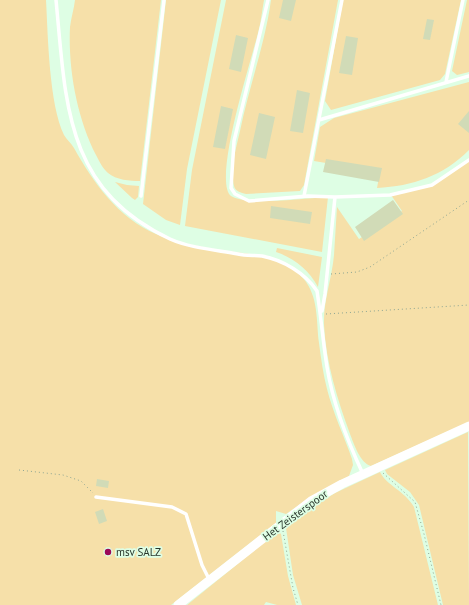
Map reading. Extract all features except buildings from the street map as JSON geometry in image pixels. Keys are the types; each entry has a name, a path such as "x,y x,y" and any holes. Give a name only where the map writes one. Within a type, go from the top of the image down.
{"street":[{"name":"Het Zeisterspoor","path":"178,605 310,501 363,474 469,426"}],"lane":[{"path":"56,0 69,113 75,139 95,178 115,202 144,224 171,239 240,255 261,256 286,264 305,276 317,291 327,368 337,410 363,474"},
{"path":"141,196 164,0"},
{"path":"268,0 234,141 231,188 235,194 249,201 304,196 335,197 390,195 432,185 469,160"},
{"path":"304,196 342,0"},
{"path":"446,82 463,0"},
{"path":"319,120 469,76"},
{"path":"321,315 335,197"},
{"path":"96,497 172,507 186,514 202,565 209,580"}],"path":[{"path":"327,274 357,272 370,267 469,200"},
{"path":"321,315 469,305"},
{"path":"380,466 386,476 399,486 415,502 441,605"},
{"path":"19,470 63,475 81,481 96,497"},
{"path":"280,524 285,534 293,588 298,605"}],"shaded area":[{"path":"0,0 46,0 52,88 59,122 64,135 73,146 89,174 118,209 142,227 171,240 219,250 264,257 285,264 295,270 303,278 312,293 316,309 323,372 332,407 352,459 353,465 349,476 312,496 286,514 276,511 276,523 171,605 0,605"},
{"path":"75,0 161,0 140,181 119,179 111,175 101,165 89,141 79,109 72,76 70,27"},
{"path":"166,0 221,0 187,169 180,225 166,220 143,204"},
{"path":"226,0 264,0 259,29 235,118 226,168 226,186 231,196 250,201 278,201 328,197 322,252 185,226 192,170"},
{"path":"271,0 338,0 304,185 300,191 246,194 237,190 234,186 234,158 265,33"},
{"path":"343,0 461,0 445,74 440,80 331,110 325,101"},
{"path":"467,0 469,0 469,72 457,75 452,71"},
{"path":"469,82 469,150 449,167 438,173 403,185 377,188 380,172 314,161 320,127 334,118"},
{"path":"469,160 469,422 371,466 361,457 350,434 333,380 325,339 324,316 334,255 337,207 359,239 402,211 391,195 435,183"},
{"path":"115,182 139,186 138,197 135,200"},
{"path":"277,248 322,257 318,287 306,270 295,261 276,252"},
{"path":"468,432 469,605 443,605 419,505 410,492 387,474 385,470"},
{"path":"380,472 383,477 406,497 414,507 438,605 302,605 293,575 286,528 288,524 335,493"},
{"path":"278,531 281,534 288,576 296,605 277,605 266,602 264,605 187,605"}],"place":[{"name":"msv SALZ","path":"108,552"}]}
